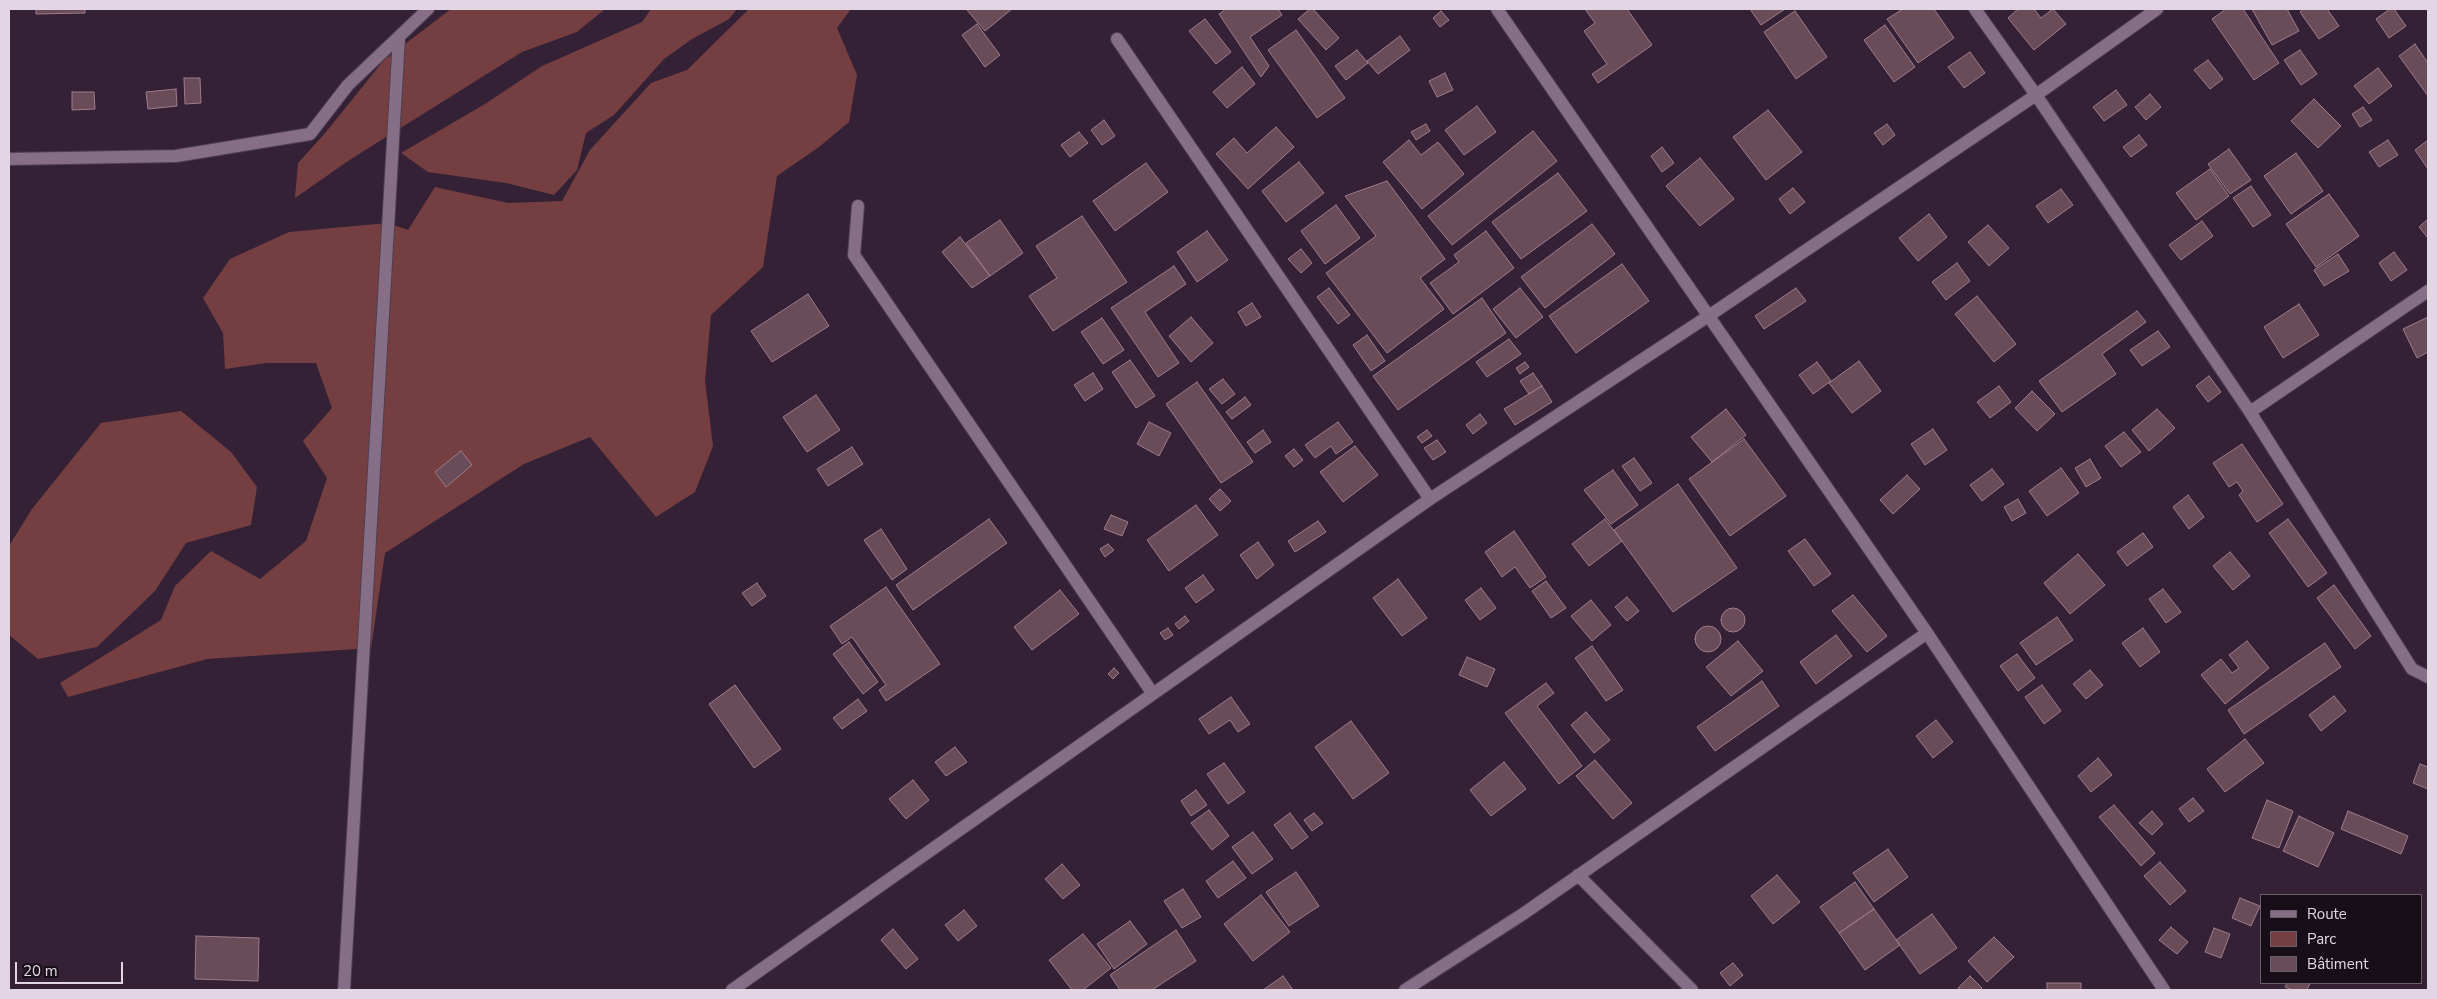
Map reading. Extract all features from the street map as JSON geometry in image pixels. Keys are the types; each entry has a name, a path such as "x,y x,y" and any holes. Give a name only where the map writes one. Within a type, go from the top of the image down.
{"street":[{"path":"9,159 176,156 310,134 348,85 428,9"},
{"path":"1497,9 1710,315 1927,633 2164,990"},
{"path":"1975,9 2036,95 2250,412 2412,670 2428,677"},
{"path":"732,990 1430,499 1710,315 2036,95 2157,9"},
{"path":"344,990 399,36"},
{"path":"1117,39 1430,499"},
{"path":"858,206 854,255 1153,694"},
{"path":"2250,412 2428,290"},
{"path":"1405,990 1578,875 1927,633"},
{"path":"1578,875 1692,990"}],"green space":[{"path":"451,9 605,9 577,32 522,52 351,159 295,198 298,163 326,132 384,60"},
{"path":"651,9 737,9 729,19 692,39 664,59 614,115 586,133 577,170 554,195 506,183 428,172 401,153 485,104 542,66 642,22"},
{"path":"749,9 851,9 837,28 857,75 849,122 819,147 777,176 763,267 711,315 705,381 713,446 695,492 656,517 590,437 524,464 385,553 371,648 207,659 68,697 60,683 161,620 175,586 211,551 260,579 306,541 327,478 303,441 332,408 316,363 266,363 225,369 223,333 203,298 230,259 289,232 388,223 408,230 435,187 508,203 562,201 590,150 651,83 687,70"},
{"path":"181,411 231,452 257,487 251,525 186,543 155,591 97,647 38,659 9,635 9,546 32,509 101,423"}],"building":[{"path":"36,9 85,9 85,13 36,14"},
{"path":"966,9 1012,9 985,31"},
{"path":"1226,9 1278,9 1282,15 1250,37 1269,66 1261,77 1219,14"},
{"path":"1310,9 1313,9 1339,38 1326,50 1298,19"},
{"path":"1585,9 1627,9 1652,45 1598,83 1592,74 1607,64 1584,31 1595,23"},
{"path":"1750,9 1785,9 1761,25"},
{"path":"1903,9 1934,9 1954,38 1918,63 1887,19"},
{"path":"2018,9 2034,9 2041,18 2053,9 2066,24 2034,50 2008,18"},
{"path":"2226,9 2243,9 2279,63 2254,80 2212,19"},
{"path":"2252,9 2287,9 2299,31 2272,45"},
{"path":"2304,9 2327,9 2339,26 2319,39 2300,12"},
{"path":"2390,9 2394,9 2406,26 2389,38 2376,19"},
{"path":"1441,11 1449,20 1440,27 1433,18"},
{"path":"1795,11 1827,57 1796,79 1764,32"},
{"path":"1205,19 1231,52 1216,64 1189,31"},
{"path":"977,24 1000,55 985,67 962,35"},
{"path":"1885,25 1915,67 1894,82 1864,40"},
{"path":"1296,30 1345,98 1317,118 1268,50"},
{"path":"1400,36 1410,50 1378,74 1367,61"},
{"path":"2415,44 2428,63 2428,96 2399,56"},
{"path":"1357,50 1368,63 1346,80 1335,66"},
{"path":"2300,50 2317,74 2301,85 2284,60"},
{"path":"1970,52 1985,73 1964,88 1948,67"},
{"path":"2208,60 2223,79 2210,89 2194,70"},
{"path":"1242,67 1255,84 1227,108 1213,92"},
{"path":"2378,68 2392,86 2369,104 2354,86"},
{"path":"1445,73 1453,90 1437,97 1429,81"},
{"path":"184,78 200,78 201,103 185,104"},
{"path":"176,89 177,106 148,109 146,92"},
{"path":"2116,90 2127,105 2104,121 2093,107"},
{"path":"72,92 94,92 95,109 72,110"},
{"path":"2150,94 2161,107 2146,120 2135,107"},
{"path":"2314,99 2341,126 2318,148 2291,121"},
{"path":"1477,106 1496,132 1464,155 1445,130"},
{"path":"2363,107 2372,120 2360,127 2352,114"},
{"path":"1768,110 1802,152 1766,180 1733,137"},
{"path":"1104,120 1115,136 1102,145 1091,130"},
{"path":"1426,124 1430,131 1416,140 1411,132"},
{"path":"1887,124 1895,135 1883,145 1874,133"},
{"path":"1276,127 1294,147 1248,189 1216,154 1234,138 1247,153"},
{"path":"1533,131 1557,161 1452,245 1428,216"},
{"path":"1079,132 1088,143 1070,157 1061,145"},
{"path":"2139,135 2147,145 2131,157 2123,147"},
{"path":"1409,140 1421,155 1438,142 1464,174 1422,209 1383,162"},
{"path":"2388,140 2398,155 2379,167 2369,152"},
{"path":"2428,140 2428,169 2415,150"},
{"path":"1662,147 1674,163 1662,172 1651,156"},
{"path":"2229,149 2251,180 2230,194 2208,164"},
{"path":"2296,153 2323,191 2291,214 2264,176"},
{"path":"1700,158 1734,199 1700,226 1666,186"},
{"path":"1299,162 1324,193 1286,222 1262,191"},
{"path":"1146,163 1168,192 1115,231 1093,201"},
{"path":"2210,169 2229,196 2196,220 2176,193"},
{"path":"1558,173 1587,211 1521,259 1492,222"},
{"path":"1387,181 1445,259 1420,278 1444,309 1387,353 1326,273 1376,236 1345,196"},
{"path":"2251,186 2271,215 2253,227 2233,198"},
{"path":"1793,188 1805,202 1790,214 1779,199"},
{"path":"2061,189 2073,205 2048,223 2036,206"},
{"path":"2329,194 2359,236 2316,267 2286,224"},
{"path":"1336,205 1360,238 1325,264 1301,231"},
{"path":"1929,214 1947,237 1918,261 1899,238"},
{"path":"1082,216 1127,282 1053,331 1029,296 1057,278 1036,246"},
{"path":"2428,219 2428,238 2419,227"},
{"path":"1000,220 1023,253 990,276 966,243"},
{"path":"2202,221 2213,236 2181,260 2169,245"},
{"path":"1592,224 1615,254 1545,308 1521,277"},
{"path":"1988,225 2009,248 1989,266 1968,242"},
{"path":"1207,231 1228,260 1197,282 1177,252"},
{"path":"1486,231 1514,268 1453,314 1430,283 1459,262 1454,255"},
{"path":"960,237 990,276 972,288 942,252"},
{"path":"1301,249 1312,263 1301,273 1288,259"},
{"path":"2394,252 2407,270 2391,281 2379,263"},
{"path":"2338,254 2349,271 2324,286 2314,270"},
{"path":"1957,263 1970,281 1946,300 1932,282"},
{"path":"1622,264 1649,301 1576,353 1549,316"},
{"path":"1174,266 1186,284 1145,312 1179,363 1158,377 1111,308"},
{"path":"1329,288 1350,315 1338,324 1317,297"},
{"path":"1520,288 1543,317 1516,338 1493,309"},
{"path":"1796,288 1806,301 1764,329 1755,316"},
{"path":"808,294 829,326 772,362 751,331"},
{"path":"1977,296 2016,344 1994,362 1955,314"},
{"path":"1482,298 1506,333 1398,410 1373,376"},
{"path":"1252,303 1261,317 1246,326 1238,312"},
{"path":"2299,304 2319,335 2283,358 2264,327"},
{"path":"2137,311 2146,322 2102,354 2116,374 2062,412 2039,381"},
{"path":"1191,317 1213,343 1191,362 1169,336"},
{"path":"2428,317 2428,352 2417,358 2403,329"},
{"path":"1102,318 1124,350 1103,364 1081,332"},
{"path":"2158,331 2170,347 2142,366 2130,350"},
{"path":"1367,335 1385,361 1371,371 1353,345"},
{"path":"1509,339 1521,354 1487,377 1476,362"},
{"path":"1130,360 1155,396 1136,408 1112,372"},
{"path":"1859,361 1881,391 1852,413 1829,383"},
{"path":"1525,362 1529,367 1520,374 1516,368"},
{"path":"1817,362 1831,381 1813,394 1799,375"},
{"path":"1093,373 1103,389 1085,401 1074,385"},
{"path":"1533,373 1542,386 1529,394 1520,381"},
{"path":"2209,376 2221,392 2208,402 2196,386"},
{"path":"1223,379 1235,394 1222,404 1209,389"},
{"path":"1197,382 1253,462 1221,483 1166,404"},
{"path":"1542,386 1552,402 1515,425 1504,409"},
{"path":"1999,386 2011,402 1990,418 1977,402"},
{"path":"2032,391 2055,414 2037,431 2015,408"},
{"path":"816,395 840,430 807,452 783,417"},
{"path":"1245,397 1251,405 1232,419 1226,412"},
{"path":"1726,409 1746,435 1712,462 1691,437"},
{"path":"2157,409 2175,428 2149,451 2132,430"},
{"path":"1480,414 1487,423 1473,434 1466,425"},
{"path":"1149,422 1171,433 1159,456 1137,444"},
{"path":"1338,422 1353,442 1336,454 1331,446 1315,458 1305,445"},
{"path":"1933,429 1947,450 1925,465 1911,444"},
{"path":"1263,430 1271,442 1255,453 1247,442"},
{"path":"1427,430 1432,436 1422,443 1417,437"},
{"path":"2124,432 2141,452 2121,467 2105,446"},
{"path":"1744,439 1786,496 1730,536 1689,479"},
{"path":"1437,440 1446,452 1433,460 1424,448"},
{"path":"2242,444 2283,504 2257,522 2239,495 2243,491 2237,482 2229,487 2213,463"},
{"path":"1355,446 1378,475 1343,502 1320,472"},
{"path":"852,447 863,464 828,486 817,469"},
{"path":"1294,449 1303,460 1294,467 1285,456"},
{"path":"461,451 472,465 446,487 435,472"},
{"path":"1634,458 1652,483 1640,491 1622,466"},
{"path":"2090,459 2101,478 2086,487 2075,468"},
{"path":"2061,468 2079,493 2047,516 2029,491"},
{"path":"1992,469 2004,484 1982,501 1970,485"},
{"path":"1613,470 1638,505 1611,524 1584,490"},
{"path":"1907,475 1920,489 1893,514 1880,500"},
{"path":"1678,484 1737,568 1673,612 1614,530"},
{"path":"1220,489 1231,501 1220,511 1209,499"},
{"path":"2188,495 2204,517 2189,529 2173,507"},
{"path":"2018,499 2026,513 2012,521 2004,507"},
{"path":"1196,505 1218,535 1169,571 1147,540"},
{"path":"1111,515 1128,522 1122,536 1104,529"},
{"path":"989,519 1007,543 913,610 896,585"},
{"path":"1605,519 1622,541 1589,566 1572,544"},
{"path":"2288,519 2327,573 2308,587 2269,533"},
{"path":"1318,521 1326,532 1295,552 1288,541"},
{"path":"881,529 907,569 892,580 864,540"},
{"path":"1514,531 1546,577 1530,588 1515,567 1502,577 1485,552"},
{"path":"2143,533 2153,547 2127,566 2117,552"},
{"path":"1805,539 1831,574 1814,586 1788,551"},
{"path":"1258,542 1274,565 1257,579 1240,555"},
{"path":"1108,544 1114,550 1105,557 1100,549"},
{"path":"2230,552 2250,576 2233,590 2213,566"},
{"path":"2078,554 2105,585 2070,614 2044,583"},
{"path":"1203,575 1214,590 1196,603 1185,588"},
{"path":"1398,579 1427,618 1402,636 1373,598"},
{"path":"1546,581 1566,608 1551,618 1532,591"},
{"path":"757,583 766,596 752,606 742,593"},
{"path":"2334,585 2371,636 2355,649 2317,598"},
{"path":"886,587 940,664 886,701 879,690 886,685 852,637 842,644 830,626"},
{"path":"1481,588 1496,608 1480,620 1465,600"},
{"path":"2163,589 2181,612 2166,623 2149,599"},
{"path":"1060,590 1079,614 1032,650 1014,627"},
{"path":"1853,595 1887,636 1867,652 1832,611"},
{"path":"1627,597 1639,611 1627,621 1615,607"},
{"path":"1591,600 1611,625 1592,641 1571,616"},
{"path":"1733,608 1741,612 1745,620 1741,628 1733,632 1725,628 1721,620 1725,612"},
{"path":"1185,616 1189,621 1179,629 1175,624"},
{"path":"2057,617 2073,640 2036,665 2020,643"},
{"path":"1708,626 1717,630 1721,639 1717,648 1708,652 1699,648 1695,639 1699,630"},
{"path":"1168,628 1173,635 1165,640 1160,633"},
{"path":"2143,628 2160,652 2140,667 2122,643"},
{"path":"1836,635 1852,656 1816,684 1800,662"},
{"path":"1738,641 1763,671 1731,696 1706,667"},
{"path":"2247,641 2269,668 2225,704 2201,675 2221,659 2232,673 2239,668 2229,655"},
{"path":"849,642 878,682 863,694 833,654"},
{"path":"2325,643 2341,667 2244,734 2228,710"},
{"path":"1592,646 1623,690 1606,701 1575,658"},
{"path":"2017,654 2035,678 2018,691 2000,666"},
{"path":"1467,657 1495,669 1487,687 1459,675"},
{"path":"1114,668 1119,673 1113,679 1108,674"},
{"path":"2090,670 2103,685 2086,699 2073,684"},
{"path":"1762,681 1779,706 1715,751 1697,727"},
{"path":"1546,683 1554,693 1537,706 1582,766 1559,784 1505,713"},
{"path":"735,685 781,749 754,768 709,704"},
{"path":"2042,685 2061,711 2044,724 2025,697"},
{"path":"2334,696 2346,711 2321,731 2309,715"},
{"path":"1231,697 1250,724 1238,732 1230,720 1209,734 1199,719"},
{"path":"858,699 867,711 842,729 833,718"},
{"path":"1586,712 1610,740 1594,753 1571,725"},
{"path":"1936,720 1953,742 1933,758 1916,736"},
{"path":"1351,721 1389,773 1353,799 1315,747"},
{"path":"2245,739 2264,763 2225,792 2207,769"},
{"path":"955,747 967,762 946,776 935,762"},
{"path":"2098,758 2112,775 2091,792 2078,776"},
{"path":"1595,760 1632,803 1613,819 1576,776"},
{"path":"1504,762 1526,789 1491,816 1470,790"},
{"path":"1224,763 1245,792 1228,804 1207,774"},
{"path":"2420,764 2428,767 2428,789 2413,783"},
{"path":"913,780 929,800 906,819 889,799"},
{"path":"1196,790 1207,805 1191,816 1181,801"},
{"path":"2193,798 2204,811 2189,822 2179,809"},
{"path":"2267,800 2293,811 2279,848 2252,838"},
{"path":"2114,805 2155,853 2141,866 2099,817"},
{"path":"1209,810 1229,836 1212,850 1191,823"},
{"path":"2152,811 2163,824 2152,835 2139,823"},
{"path":"2348,811 2408,836 2401,854 2341,829"},
{"path":"1290,813 1308,837 1292,849 1274,825"},
{"path":"1314,813 1323,823 1312,831 1304,820"},
{"path":"2299,816 2334,833 2318,867 2283,851"},
{"path":"1253,832 1273,859 1252,874 1232,847"},
{"path":"1888,849 1908,877 1874,902 1853,873"},
{"path":"1233,861 1246,878 1218,898 1206,881"},
{"path":"2160,862 2186,891 2170,905 2144,876"},
{"path":"1062,864 1080,885 1063,899 1045,879"},
{"path":"1296,872 1319,906 1289,926 1266,892"},
{"path":"1777,875 1800,902 1773,924 1751,896"},
{"path":"1855,882 1874,909 1839,933 1820,907"},
{"path":"1183,889 1201,917 1182,928 1164,901"},
{"path":"1261,895 1290,932 1253,961 1224,924"},
{"path":"2240,898 2260,906 2251,926 2232,918"},
{"path":"1874,909 1900,945 1865,970 1839,933"},
{"path":"964,910 977,926 958,941 945,925"},
{"path":"1932,914 1957,948 1920,974 1896,940"},
{"path":"1130,921 1147,944 1114,969 1097,944"},
{"path":"2171,927 2188,942 2177,954 2159,940"},
{"path":"2214,928 2230,934 2221,958 2205,952"},
{"path":"893,929 918,959 906,969 881,940"},
{"path":"1176,930 1196,961 1152,990 1120,990 1110,975"},
{"path":"1083,934 1111,968 1083,990 1072,990 1049,960"},
{"path":"196,936 259,938 258,981 195,979"},
{"path":"1994,937 2014,957 1987,982 1968,961"},
{"path":"1733,963 1743,975 1730,986 1720,973"},
{"path":"1283,976 1293,990 1263,990"},
{"path":"1970,976 1982,988 1980,990 1961,990 1958,988"},
{"path":"2047,983 2081,983 2081,990 2047,990"},
{"path":"2286,984 2310,984 2307,990 2292,990 2285,987"}]}
